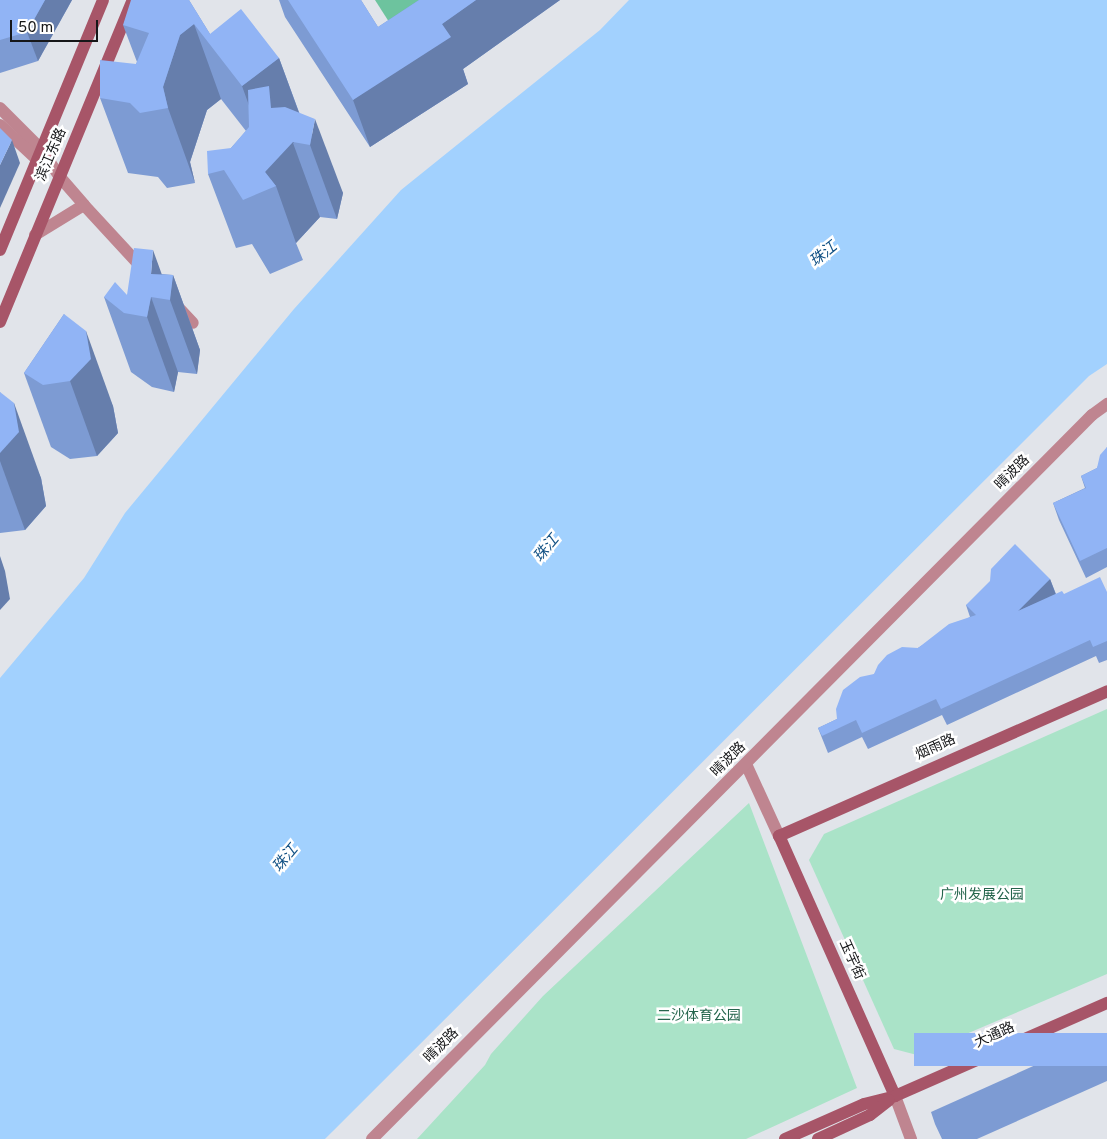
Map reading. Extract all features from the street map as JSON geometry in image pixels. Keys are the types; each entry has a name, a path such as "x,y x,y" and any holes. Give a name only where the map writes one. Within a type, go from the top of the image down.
{"main road":[{"name":"滨江东路","path":"0,250 103,0"},
{"name":"滨江东路","path":"0,322 133,0"},
{"name":"烟雨路","path":"779,836 1107,691"},
{"name":"玉宇街","path":"779,836 895,1096"},
{"name":"大通路","path":"785,1139 864,1104 895,1096 1107,1002"},
{"name":"大通路","path":"818,1139 870,1115 895,1096"}],"street":[{"path":"0,108 84,205 154,281"},
{"path":"0,125 39,154"},
{"path":"35,235 84,205"},
{"path":"167,295 193,323"},
{"name":"晴波路","path":"372,1139 1092,415 1107,404"},
{"path":"746,764 779,836"},
{"path":"895,1096 911,1139"}],"green space":[{"path":"375,0 453,0 398,36"},
{"name":"广州发展公园","path":"1107,709 1107,974 917,1055 894,1049 809,860 824,834"},
{"name":"二沙体育公园","path":"749,803 857,1088 746,1139 417,1139 485,1065 491,1054 543,996"}],"water":[{"name":"珠江","path":"629,0 1107,0 1107,364 1089,376 325,1139 0,1139 0,678 84,578 125,513 294,309 401,190 600,30"}],"building":[{"path":"0,0 45,0 27,32 0,40"},
{"path":"131,0 189,0 210,34 241,9 279,58 242,86 194,24 180,35 163,87 168,108 140,113 130,103 100,98 100,60 136,64 149,33 123,25"},
{"path":"288,0 361,0 378,27 419,0 476,0 442,24 451,37 353,100"},
{"path":"269,86 271,108 285,107 315,119 310,145 293,142 265,172 276,186 243,200 224,170 208,174 207,151 231,148 249,127 248,90"},
{"path":"0,128 12,140 0,165"},
{"path":"134,248 153,250 151,274 173,275 170,300 151,297 147,317 124,313 104,297 115,282 127,295"},
{"path":"64,314 86,331 91,359 70,381 43,385 24,373"},
{"path":"0,392 14,403 19,432 0,453"},
{"path":"1107,447 1107,548 1080,561 1053,503 1086,488 1081,476 1097,468 1100,455"},
{"path":"1015,544 1050,579 1018,611 1062,591 1064,594 1100,577 1107,592 1107,641 1093,647 1090,640 941,709 936,699 862,733 856,720 822,736 818,728 837,719 836,709 843,690 860,677 874,674 878,665 887,655 902,647 918,648 949,624 976,615 966,605 990,581 991,569"},
{"path":"914,1033 1107,1033 1107,1066 914,1066"}]}
